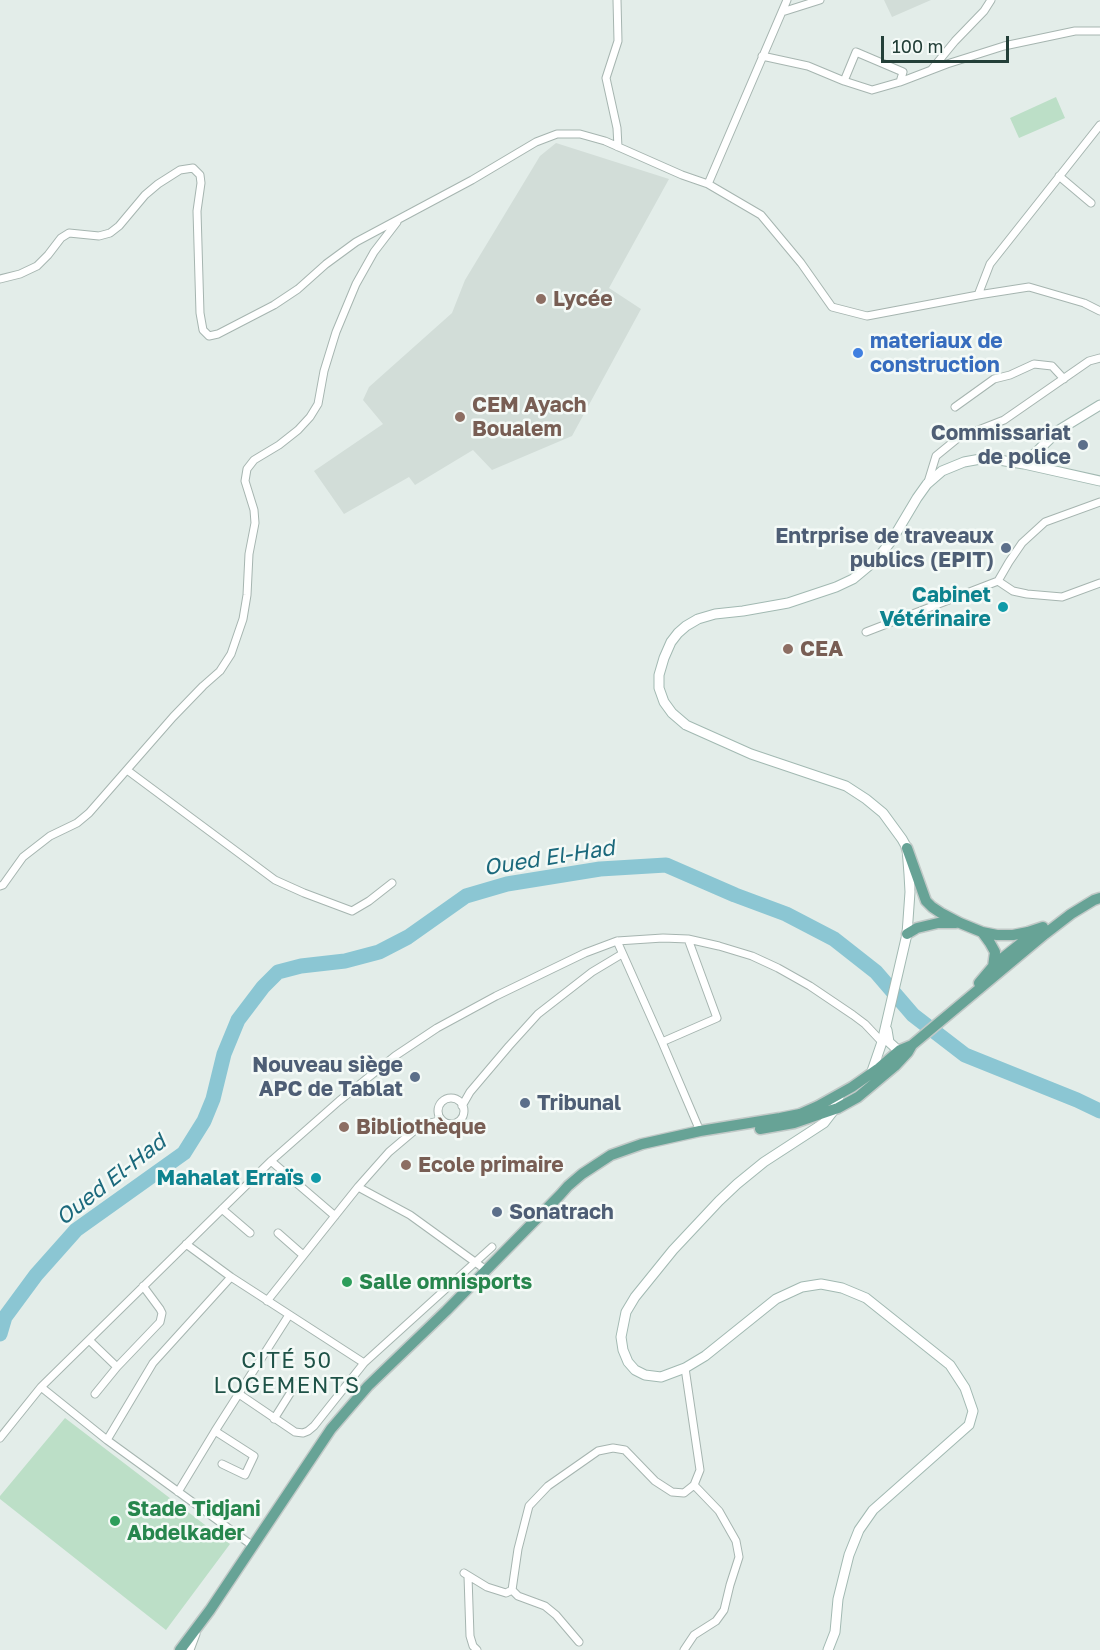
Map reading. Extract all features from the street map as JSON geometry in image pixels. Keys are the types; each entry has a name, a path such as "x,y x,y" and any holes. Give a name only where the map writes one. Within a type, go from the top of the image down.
{"main road":[{"path":"1024,464 1059,430 1100,405"},
{"path":"1100,482 1024,464 986,458 964,462 942,471 927,484 892,540 877,559 853,579 788,603 743,612 715,614 698,619 686,626 671,642 659,675 659,688 664,702 672,713 686,725 751,754 846,786 867,799 883,813 907,848 926,901 960,923 982,932 1013,935 1043,927 1100,898"},
{"path":"870,1075 882,1042 907,934 910,892 907,848"},
{"path":"560,1195 598,1168 641,1149 693,1138 794,1123 834,1110 858,1097 904,1056 912,1045 1071,914"},
{"path":"907,934 917,928 938,922 960,923"},
{"path":"964,1002 994,964 1043,927"},
{"path":"982,932 993,948 995,958 984,985"},
{"path":"887,1022 890,1042 899,1051"},
{"path":"180,1650 331,1429 368,1386 582,1174 611,1155 642,1144 700,1131 800,1114 840,1094 870,1075 899,1051 912,1045"},
{"path":"828,1650 834,1632 849,1555 859,1530 873,1510 969,1425 973,1411 965,1388 950,1365 866,1298 842,1288 821,1284 802,1287 776,1299 716,1348 685,1368 670,1374 654,1377 639,1373 628,1362 621,1337 622,1325 635,1297 674,1250 719,1201 764,1162 818,1128 834,1110 840,1094"}],"street":[{"path":"617,0 618,41 606,78 617,128 618,147"},
{"path":"708,184 787,0"},
{"path":"782,12 820,0"},
{"path":"931,70 991,0"},
{"path":"762,56 808,66 872,90 1004,46 1075,31 1100,31"},
{"path":"844,81 856,52 903,72 900,82"},
{"path":"978,294 990,264 1100,125"},
{"path":"0,279 20,274 37,266 61,238 69,233 99,236 110,233 158,184 180,171 193,168 200,174 201,183 197,211 200,313 203,330 209,336 218,334 274,305 298,289 356,242 472,180 536,142 557,134 580,134 605,141 708,184 761,215 801,263 832,307 867,316 978,294 1029,287 1084,303 1100,311"},
{"path":"1059,176 1091,203"},
{"path":"0,886 23,856 50,836 77,823 89,813 173,717 202,686 220,671 231,654 243,620 249,554 255,523 254,510 245,481 246,469 254,460 289,438 310,417 318,404 324,371 336,332 356,284 374,252 398,220"},
{"path":"927,484 936,456 958,438 1004,420 1089,361 1100,358"},
{"path":"955,407 994,379 1010,375 1034,364 1052,366 1064,379"},
{"path":"866,632 998,581 1022,543 1045,522 1100,502"},
{"path":"998,581 1014,591 1062,597 1100,583"},
{"path":"127,770 275,880 304,893 352,911 392,883"},
{"path":"0,1438 41,1386 271,1161 357,1086 437,1028 496,996 585,953 617,941 663,938 687,939 730,949 778,968 840,1005 865,1024 882,1042"},
{"path":"662,1041 717,1018 687,939"},
{"path":"617,941 700,1131"},
{"path":"462,1106 470,1092 513,1040 548,1005 592,972 622,954"},
{"path":"267,1301 358,1187 397,1143 423,1125 445,1099 456,1099 470,1092"},
{"path":"423,1125 442,1120 450,1123 458,1121 463,1114 462,1106 456,1099"},
{"path":"438,1109 442,1120"},
{"path":"271,1161 335,1216"},
{"path":"358,1187 410,1215 486,1270"},
{"path":"222,1209 250,1233"},
{"path":"279,1233 303,1256"},
{"path":"186,1244 231,1277 364,1363"},
{"path":"239,1394 294,1432 308,1431 364,1363 492,1247"},
{"path":"107,1440 153,1363 231,1277"},
{"path":"95,1394 160,1322 162,1313 143,1286"},
{"path":"178,1492 289,1315"},
{"path":"88,1340 117,1367"},
{"path":"512,1590 518,1549 529,1506 549,1486 598,1451 613,1448 625,1450 655,1481 672,1492 684,1493 694,1485 700,1470 685,1368"},
{"path":"274,1419 296,1384"},
{"path":"41,1386 107,1440 253,1546"},
{"path":"215,1431 254,1456 245,1475 222,1464"},
{"path":"684,1650 694,1635 716,1621 724,1610 739,1557 736,1541 719,1511 694,1485"},
{"path":"477,1650 470,1636 466,1574 487,1587 506,1593 512,1590"},
{"path":"512,1590 518,1596 545,1606 556,1615 579,1642"},
{"path":"190,1650 198,1626"}],"shaded area":[{"path":"884,0 931,0 892,17"},
{"name":"Lycée","path":"556,143 669,179 609,288 641,309 572,436 492,470 473,450 415,485 409,477 344,514 314,471 383,424 363,400 369,387 452,313 465,280 540,156"}],"green space":[{"path":"1056,97 1065,118 1019,138 1010,118"},
{"name":"Stade Tidjani Abdelkader","path":"65,1418 230,1544 166,1630 0,1499 0,1496"}],"waterway":[{"name":"Oued El-Had","path":"0,1334 5,1317 36,1275 76,1230 184,1153 204,1121 213,1099 224,1054 238,1020 263,987 278,972 301,966 345,961 379,952 408,937 466,896 507,884 600,869 666,865 786,914 834,939 876,972 913,1015 965,1055 1100,1111"}],"place":[{"name":"Lycée","path":"541,299"},
{"name":"materiaux de construction","path":"858,353"},
{"name":"CEM Ayach Boualem","path":"460,417"},
{"name":"Commissariat de police","path":"1083,445"},
{"name":"Entrprise de traveaux publics (EPIT)","path":"1006,548"},
{"name":"Cabinet Vétérinaire","path":"1003,607"},
{"name":"CEA","path":"788,649"},
{"name":"Nouveau siège APC de Tablat","path":"415,1077"},
{"name":"Tribunal","path":"525,1103"},
{"name":"Bibliothèque","path":"344,1127"},
{"name":"Ecole primaire","path":"406,1165"},
{"name":"Mahalat Erraïs","path":"316,1178"},
{"name":"Sonatrach","path":"497,1212"},
{"name":"Salle omnisports","path":"347,1282"},
{"name":"Stade Tidjani Abdelkader","path":"115,1521"}],"district":[{"name":"CITÉ 50 LOGEMENTS","path":"287,1374"}]}
